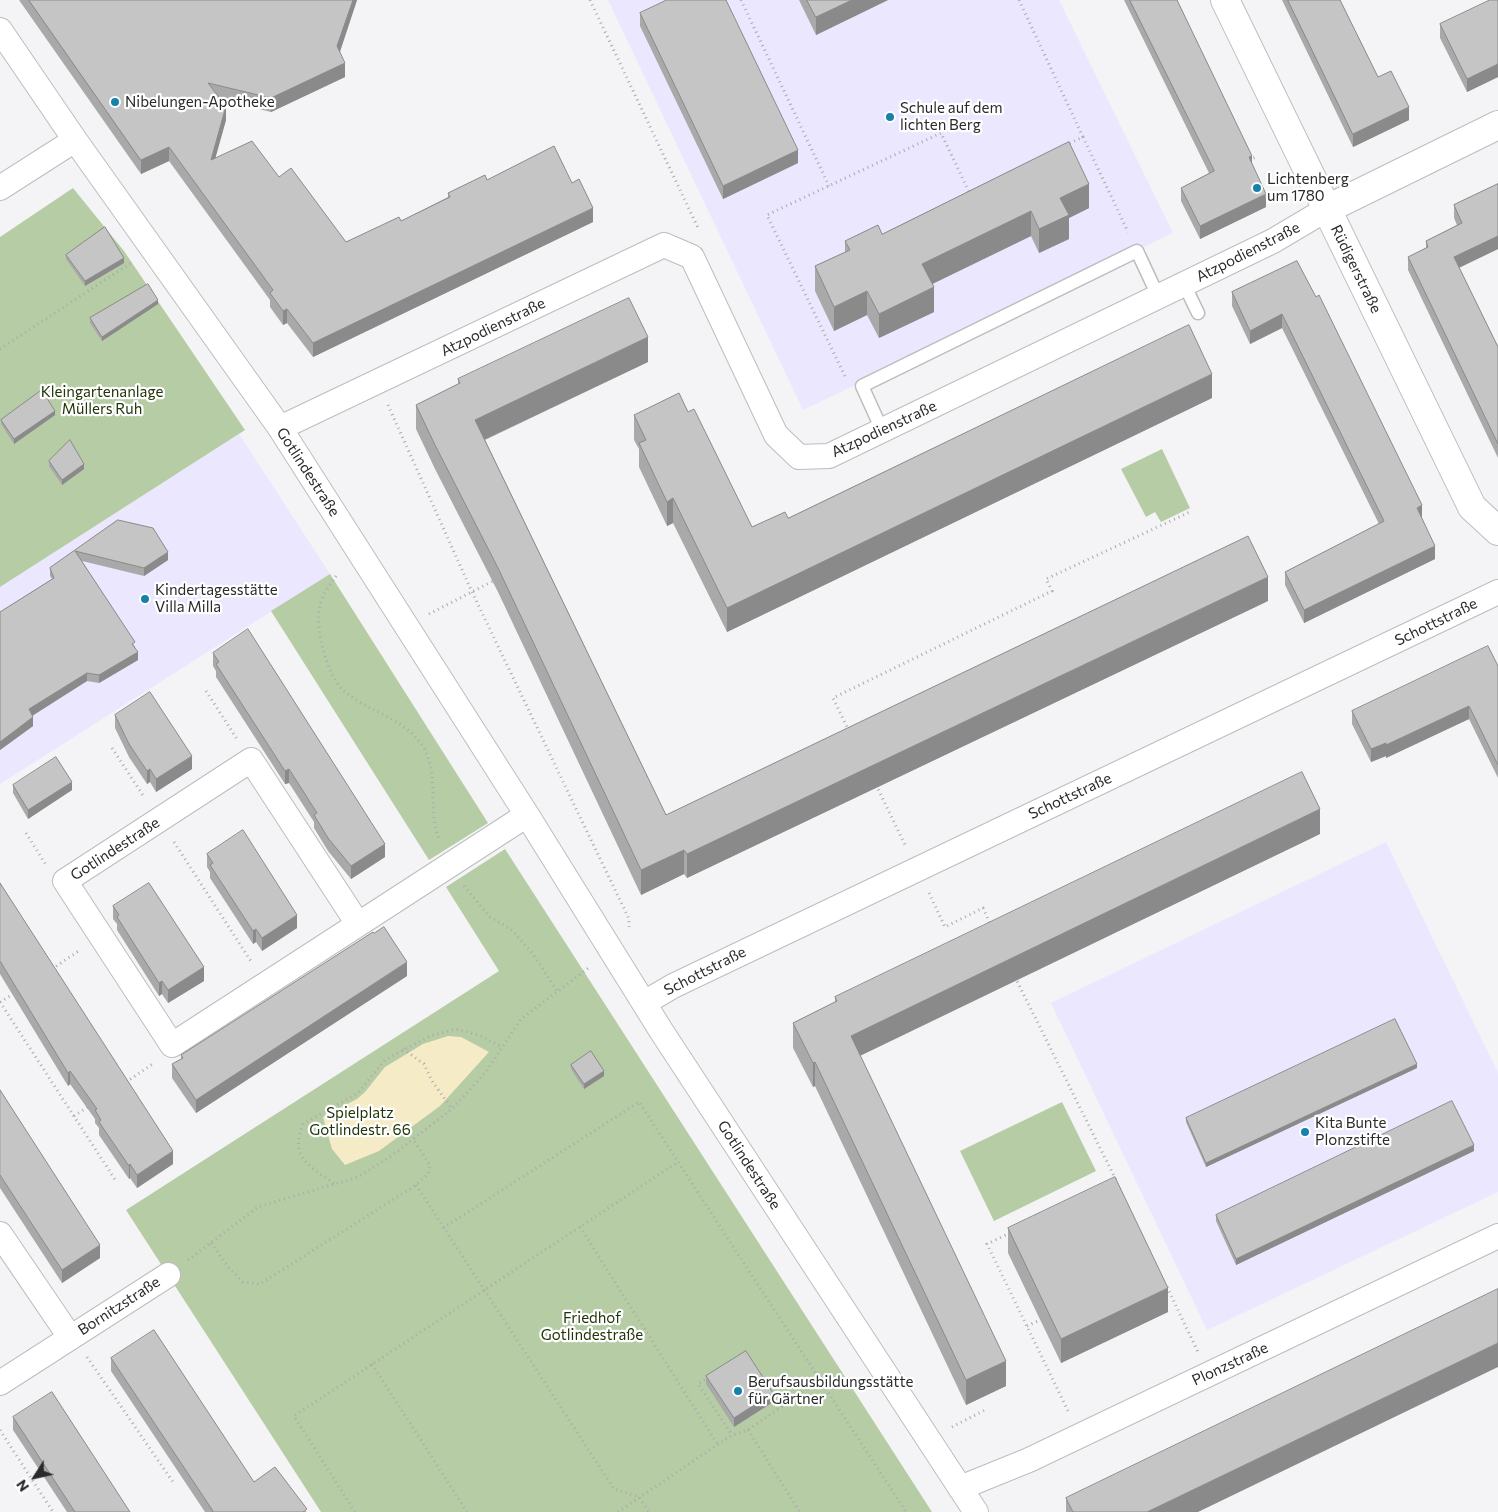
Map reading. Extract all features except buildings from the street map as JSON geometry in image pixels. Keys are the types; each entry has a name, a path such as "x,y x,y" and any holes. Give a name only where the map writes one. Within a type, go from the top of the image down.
{"street":[{"name":"Rüdigerstraße","path":"1225,0 1472,507 1498,531"},
{"name":"Gotlindestraße","path":"0,30 74,140 280,428 527,815 644,1003 976,1512"},
{"name":"Atzpodienstraße","path":"280,428 664,245 692,257 776,435 799,457 829,456 1291,232 1327,208 1498,125"},
{"path":"0,188 74,140"},
{"name":"Schottstraße","path":"644,1003 673,986 1498,592"},
{"name":"Gotlindestraße","path":"172,1045 65,881 251,760"},
{"path":"251,760 358,924"},
{"path":"172,1045 527,815"},
{"name":"Bornitzstraße","path":"0,1234 70,1337"},
{"name":"Plonzstraße","path":"960,1488 1029,1460 1498,1236"},
{"name":"Bornitzstraße","path":"0,1383 168,1275"}],"lane":[{"path":"882,430 862,386 1137,251 1158,296"},
{"path":"1184,284 1198,313"}],"path":[{"path":"590,0 701,234 692,257"},
{"path":"740,0 829,186"},
{"path":"1019,0 1137,251"},
{"path":"862,386 852,391 767,215 941,133 969,192 978,188"},
{"path":"1057,150 1083,137"},
{"path":"1248,160 1256,156"},
{"path":"0,349 153,249"},
{"path":"168,1275 258,1207 358,1177 414,1140 452,1109 486,1072 521,1019 583,971 629,943 629,919 472,592 378,382"},
{"path":"850,732 832,698 1052,591 1046,579 1192,511"},
{"path":"336,576 319,606 319,627 325,654 343,690 406,728 422,746 433,771 435,830 451,864 466,888 490,917 512,930 533,954 557,991"},
{"path":"408,629 434,611 502,576"},
{"path":"206,690 251,760"},
{"path":"112,748 266,984"},
{"path":"872,777 945,927 983,908 995,934"},
{"path":"26,833 53,875 65,881"},
{"path":"47,972 101,936"},
{"path":"1013,972 1116,1182 1108,1186"},
{"path":"16,992 0,1002 116,1181"},
{"path":"335,1183 314,1170 303,1159 297,1146 298,1135 303,1124 358,1093 385,1060 430,1036 456,1029 480,1036 502,1047"},
{"path":"124,1083 165,1056 172,1045"},
{"path":"403,1049 424,1064 432,1081 452,1109"},
{"path":"444,1228 639,1102 906,1512"},
{"path":"74,1116 90,1105"},
{"path":"211,1243 228,1267 243,1282 260,1284 416,1186 428,1174 430,1165 414,1140"},
{"path":"355,1512 294,1416 678,1162"},
{"path":"416,1186 614,1489 639,1498 649,1512"},
{"path":"580,1227 718,1445"},
{"path":"1013,1231 987,1244 1080,1435"},
{"path":"1166,1286 1208,1374"},
{"path":"1027,1326 1040,1320"},
{"path":"91,1362 173,1482"},
{"path":"372,1364 467,1512"},
{"path":"714,1374 698,1384 732,1435"},
{"path":"618,1512 732,1435 748,1430 820,1380"},
{"path":"928,1439 985,1410"},
{"path":"0,1430 53,1512"},
{"path":"748,1430 800,1512"}],"shaded area":[{"name":"Schule auf dem lichten Berg","path":"608,0 1059,0 1173,233 803,410"},
{"name":"Kindertagesstätte Villa Milla","path":"239,434 330,574 0,784 0,587"},
{"name":"Kita Bunte Plonzstifte","path":"1386,842 1498,1073 1498,1192 1207,1330 1051,1003"}],"green space":[{"name":"Kleingartenanlage Müllers Ruh","path":"73,188 124,251 245,430 0,587 0,237"},
{"path":"1162,449 1190,508 1161,522 1155,512 1146,517 1121,469"},
{"path":"330,574 488,823 429,860 271,611"},
{"name":"Friedhof Gotlindestraße","path":"505,849 932,1512 321,1512 126,1210 499,971 446,887"},
{"path":"1062,1102 1096,1171 994,1221 960,1151"}],"sand":[{"path":"448,1036 461,1037 489,1052 440,1106 379,1151 345,1165 332,1149 323,1117 357,1099 385,1067 423,1044"}],"place":[{"name":"Nibelungen-Apotheke","path":"115,102"},
{"name":"Schule auf dem lichten Berg","path":"890,117"},
{"name":"Lichtenberg um 1780","path":"1257,188"},
{"name":"Kindertagesstätte Villa Milla","path":"145,599"},
{"name":"Kita Bunte Plonzstifte","path":"1305,1132"},
{"name":"Berufsausbildungsstätte für Gärtner","path":"738,1391"}],"park label":[{"name":"Spielplatz Gotlindestr. 66","path":"360,1122"}]}
